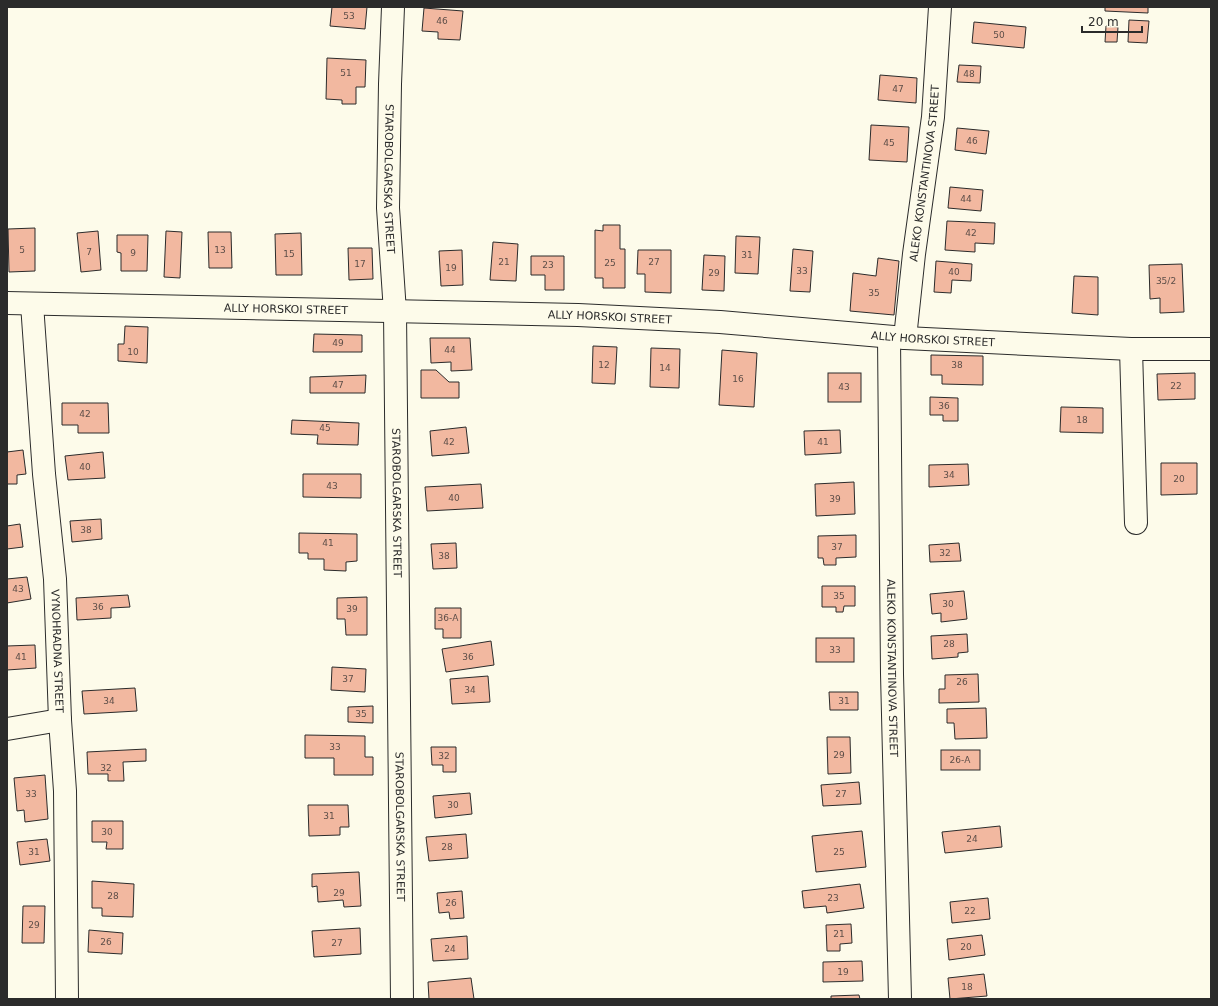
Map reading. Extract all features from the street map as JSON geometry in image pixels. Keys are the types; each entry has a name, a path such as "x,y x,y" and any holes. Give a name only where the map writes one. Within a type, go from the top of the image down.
{"street":[{"name":"STAROBOLGARSKA STREET","path":"393,7 388,208 395,312 402,999"},
{"name":"ALEKO KONSTANTINOVA STREET","path":"900,999 892,666 897,338 914,254 933,117 940,7"},
{"name":"ALLY HORSKOI STREET","path":"7,303 578,315 720,322 897,338 1131,349 1211,348"},
{"name":"VYNOHRADNA STREET","path":"32,304 44,474 55,579 60,720 65,791 67,999"},
{"path":"1131,349 1136,523"},
{"path":"7,729 60,720"}],"building":[{"path":"332,7 367,7 365,29 330,26"},
{"path":"1105,7 1148,7 1148,13 1105,11"},
{"path":"424,8 463,11 460,40 438,39 438,32 422,31"},
{"path":"1129,20 1149,21 1147,43 1128,42"},
{"path":"974,22 1026,27 1024,48 972,43"},
{"path":"1106,26 1118,27 1117,42 1105,42"},
{"path":"327,58 366,60 365,87 356,87 356,104 342,104 342,100 326,99"},
{"path":"959,65 981,66 980,83 957,82"},
{"path":"880,75 917,78 916,103 878,100"},
{"path":"871,125 909,127 907,162 869,160"},
{"path":"957,128 989,131 986,154 955,150"},
{"path":"950,187 983,190 981,211 948,208"},
{"path":"947,221 995,223 994,244 975,243 975,252 945,250"},
{"path":"603,225 620,225 620,249 625,249 625,288 603,288 603,278 595,278 595,230 603,231"},
{"path":"35,228 35,271 9,272 8,229"},
{"path":"98,231 101,270 81,272 77,233"},
{"path":"166,231 182,232 180,278 164,277"},
{"path":"208,232 231,232 232,268 209,268"},
{"path":"301,233 302,275 276,275 275,234"},
{"path":"117,235 148,235 147,271 121,271 121,253 117,252"},
{"path":"736,236 760,237 758,274 735,273"},
{"path":"493,242 518,244 516,281 490,280"},
{"path":"348,248 372,248 373,279 349,280"},
{"path":"793,249 813,251 810,292 790,291"},
{"path":"462,250 463,285 441,286 439,251"},
{"path":"638,250 671,250 671,293 645,292 645,274 637,274"},
{"path":"704,255 725,256 724,291 702,290"},
{"path":"531,256 564,256 564,290 545,290 545,275 531,275"},
{"path":"878,258 899,261 894,315 850,311 853,273 876,276"},
{"path":"936,261 972,264 971,281 952,280 951,293 934,292"},
{"path":"1182,264 1184,312 1160,313 1160,298 1150,299 1149,265"},
{"path":"1074,276 1098,277 1098,315 1072,313"},
{"path":"125,326 148,327 147,363 118,361 118,344 124,344"},
{"path":"314,334 362,335 362,352 313,352"},
{"path":"430,338 470,338 472,370 451,371 451,362 431,363"},
{"path":"593,346 617,347 615,384 592,383"},
{"path":"651,348 680,349 679,388 650,387"},
{"path":"722,350 757,353 754,407 719,405"},
{"path":"931,355 983,356 983,385 942,384 942,375 931,375"},
{"path":"421,370 436,370 449,382 459,382 459,398 421,398"},
{"path":"828,373 861,373 861,402 828,402"},
{"path":"1195,373 1195,399 1158,400 1157,374"},
{"path":"366,375 365,393 310,393 310,377"},
{"path":"930,397 958,398 958,421 943,421 943,415 930,415"},
{"path":"62,403 108,403 109,433 78,433 78,425 62,425"},
{"path":"1061,407 1103,408 1103,433 1060,432"},
{"path":"292,420 359,423 358,445 317,444 318,435 291,434"},
{"path":"466,427 469,453 432,456 430,431"},
{"path":"840,430 841,453 805,455 804,431"},
{"path":"23,450 26,474 17,475 17,484 7,484 7,452"},
{"path":"103,452 105,478 68,480 65,456"},
{"path":"1161,463 1197,463 1197,494 1161,495"},
{"path":"968,464 969,485 929,487 929,465"},
{"path":"303,474 361,474 361,498 303,497"},
{"path":"854,482 855,514 816,516 815,484"},
{"path":"481,484 483,508 427,511 425,487"},
{"path":"101,519 102,539 72,542 70,521"},
{"path":"20,524 23,547 7,549 7,526"},
{"path":"299,533 357,534 357,561 346,562 346,571 324,570 324,559 308,559 308,553 299,553"},
{"path":"856,535 856,557 836,558 836,565 824,565 823,558 818,558 818,536"},
{"path":"456,543 457,568 433,569 431,544"},
{"path":"959,543 961,561 930,562 929,545"},
{"path":"27,577 31,599 7,603 7,579"},
{"path":"822,586 855,586 855,606 844,606 843,612 836,612 836,607 822,607"},
{"path":"964,591 967,619 941,622 941,613 932,614 930,594"},
{"path":"128,595 130,607 111,608 111,618 77,620 76,598"},
{"path":"367,597 367,635 346,635 345,619 337,619 337,598"},
{"path":"435,608 461,608 461,638 443,638 443,629 435,629"},
{"path":"967,634 968,652 958,653 958,657 932,659 931,636"},
{"path":"816,638 854,638 854,662 816,662"},
{"path":"491,641 494,665 446,672 442,649"},
{"path":"35,645 36,668 7,670 7,646"},
{"path":"332,667 366,669 365,692 331,690"},
{"path":"978,674 979,702 939,703 939,689 945,689 945,675"},
{"path":"488,676 490,702 452,704 450,679"},
{"path":"135,688 137,711 84,714 82,691"},
{"path":"829,692 858,692 858,710 830,710"},
{"path":"373,706 373,723 348,722 348,707"},
{"path":"986,708 987,738 955,739 954,723 947,723 947,709"},
{"path":"305,735 365,736 365,757 373,757 373,775 334,775 334,758 305,758"},
{"path":"827,737 850,737 851,773 828,774"},
{"path":"431,747 456,747 456,772 443,772 443,765 432,765"},
{"path":"146,749 146,761 123,762 124,781 108,781 108,774 88,774 87,752"},
{"path":"941,750 980,750 980,770 941,770"},
{"path":"45,775 48,819 25,822 24,810 17,811 14,778"},
{"path":"859,782 861,804 823,806 821,785"},
{"path":"470,793 472,814 435,818 433,796"},
{"path":"308,805 348,805 349,827 340,827 340,835 309,836"},
{"path":"92,821 123,821 123,849 106,849 107,842 92,842"},
{"path":"1000,826 1002,847 945,853 942,832"},
{"path":"862,831 866,867 816,872 812,836"},
{"path":"466,834 468,858 429,861 426,837"},
{"path":"47,839 50,861 20,865 17,842"},
{"path":"359,872 361,906 344,907 343,900 318,902 317,886 312,887 312,874"},
{"path":"92,881 134,884 133,917 102,916 102,908 92,908"},
{"path":"860,884 864,908 827,913 826,906 804,908 802,891"},
{"path":"462,891 464,918 450,919 449,912 439,913 437,893"},
{"path":"988,898 990,919 952,923 950,902"},
{"path":"23,906 45,906 44,943 22,943"},
{"path":"851,924 852,943 840,944 840,951 827,951 826,925"},
{"path":"360,928 361,954 314,957 312,931"},
{"path":"89,930 123,933 122,954 88,952"},
{"path":"982,935 985,955 949,960 947,939"},
{"path":"467,936 468,959 433,961 431,939"},
{"path":"862,961 863,981 823,982 823,962"},
{"path":"984,974 987,996 950,999 948,978"},
{"path":"471,978 474,999 429,999 428,982"},
{"path":"859,995 860,999 831,999 831,996"}]}
